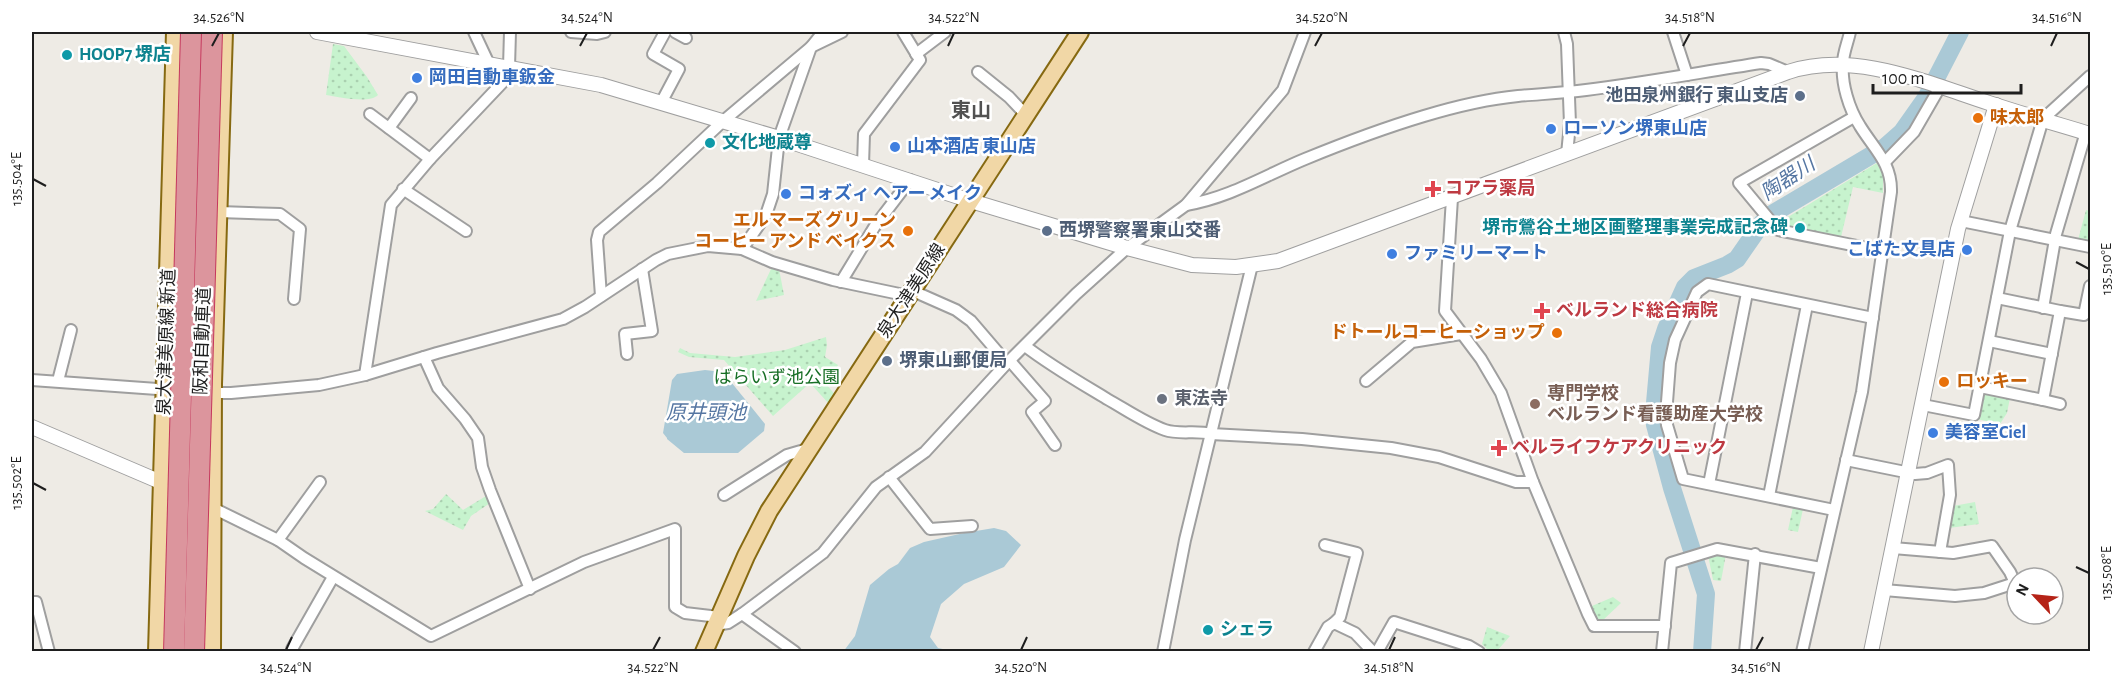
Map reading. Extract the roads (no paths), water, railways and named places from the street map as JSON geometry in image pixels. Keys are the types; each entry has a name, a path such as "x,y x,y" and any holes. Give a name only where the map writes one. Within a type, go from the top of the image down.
{"highway":[{"name":"阪和自動車道","path":"174,651 191,32"},
{"name":"阪和自動車道","path":"195,651 212,32"}],"main road":[{"name":"泉大津美原線 新道","path":"157,651 176,32"},
{"path":"212,651 213,393 224,32"},
{"name":"泉大津美原線","path":"704,651 746,556 769,511 1080,32"}],"street":[{"path":"317,32 602,85 779,138 971,201 1127,248 1192,265 1211,267 1278,261 1788,72 1818,66 1880,70 2088,133 2055,239 2043,308"},
{"path":"474,32 489,64"},
{"path":"365,375 391,205 430,159 503,82 509,67 510,32"},
{"path":"570,32 597,34 605,32"},
{"path":"661,103 679,69 653,54 665,32"},
{"path":"675,32 687,38"},
{"path":"601,296 597,240 599,232 657,183 722,122 811,47 823,32"},
{"path":"742,249 766,215 773,194 779,138 811,47 842,32"},
{"path":"863,165 864,134 920,60 903,32"},
{"path":"916,54 945,32"},
{"path":"32,427 163,483 278,540 333,577 431,636 585,562 675,529 675,607 685,614 728,622 823,553 876,487 925,452 1008,362 1076,294 1127,248 1186,205 1283,90 1305,32"},
{"path":"1564,32 1567,44 1570,124 1567,154"},
{"path":"1673,32 1687,75"},
{"path":"1802,651 1862,392 1892,186 1892,180 1880,155 1854,117 1842,66 1850,32"},
{"path":"1186,205 1203,202 1244,187 1304,159 1425,115 1515,96 1568,92 1761,63 1788,72"},
{"path":"978,72 1009,97 1026,115"},
{"path":"1923,405 1974,415 2010,231 2043,119 2091,75"},
{"path":"1880,155 1914,132 1934,85"},
{"path":"389,128 411,98"},
{"path":"1871,651 1961,221 1996,105"},
{"path":"370,114 430,159"},
{"path":"1854,117 1739,183 1778,230 1882,251"},
{"path":"841,282 875,225 910,180"},
{"path":"403,189 466,231"},
{"path":"1452,198 1445,312 1481,359 1501,393 1533,482 1594,626 1665,626"},
{"path":"219,212 280,214 300,230 294,299"},
{"path":"1961,221 2091,247"},
{"path":"32,380 213,393 319,385 365,375 563,319 668,254 708,246 742,249 772,262 841,282 911,293 956,310 971,321 1045,401 1032,412 1054,445"},
{"path":"1163,651 1173,593 1252,265"},
{"path":"627,354 625,334 652,331 642,269"},
{"path":"1834,510 1683,478 1667,425 1666,404 1672,350 1697,292 1708,284 1873,318"},
{"path":"1997,298 2084,315 2090,286"},
{"path":"1709,484 1747,293"},
{"path":"1768,496 1807,305"},
{"path":"2043,400 2060,311"},
{"path":"58,381 71,330"},
{"path":"1366,381 1412,342 1461,334"},
{"path":"1989,342 2052,354"},
{"path":"1025,346 1053,367 1164,430 1302,439 1391,448 1439,458 1516,482 1533,482"},
{"path":"424,357 438,388 478,438 487,483 530,589"},
{"path":"1980,387 2060,404"},
{"path":"724,495 786,455 811,447"},
{"path":"1846,460 1908,473 1927,473 1948,465 1950,495 1940,552"},
{"path":"889,477 930,529 972,526"},
{"path":"278,540 320,482"},
{"path":"1314,651 1328,627 1340,617 1357,553 1325,545"},
{"path":"1884,590 1955,596 1984,593 2015,583 1992,546 1953,552 1893,548"},
{"path":"1662,651 1671,563 1718,549 1821,568"},
{"path":"1745,651 1755,555"},
{"path":"292,649 333,577"},
{"path":"32,602 36,602 49,651"},
{"path":"742,614 795,651"},
{"path":"1334,623 1355,633 1375,651 1394,622 1479,651"}],"water":[{"name":"原井頭池","path":"705,370 723,372 765,424 764,431 738,453 684,453 663,433 672,380 677,374"},
{"path":"994,528 1006,531 1021,545 1004,567 964,584 941,604 930,637 938,648 952,651 843,652 855,636 870,585 898,564 910,548 924,542"}],"waterway":[{"name":"陶器川","path":"1702,652 1706,594 1672,488 1655,425 1660,347 1666,329 1685,287 1694,278 1737,259 1762,223 1772,214 1885,147 1902,132 1926,98 1960,32"}],"place":[{"name":"HOOP7 堺店","path":"67,55"},
{"name":"岡田自動車鈑金","path":"417,78"},
{"name":"池田泉州銀行 東山支店","path":"1800,96"},
{"name":"味太郎","path":"1978,118"},
{"name":"ローソン堺東山店","path":"1551,129"},
{"name":"文化地蔵尊","path":"710,143"},
{"name":"山本酒店 東山店","path":"895,147"},
{"name":"コアラ薬局","path":"1433,189"},
{"name":"コォズィ ヘアー メイク","path":"786,194"},
{"name":"堺市鶯谷土地区画整理事業完成記念碑","path":"1800,228"},
{"name":"エルマーズ グリーン コーヒー アンド ベイクス","path":"908,231"},
{"name":"西堺警察署東山交番","path":"1047,231"},
{"name":"こばた文具店","path":"1967,250"},
{"name":"ファミリーマート","path":"1392,254"},
{"name":"ベルランド総合病院","path":"1542,311"},
{"name":"ドトールコーヒーショップ","path":"1557,333"},
{"name":"堺東山郵便局","path":"887,361"},
{"name":"ロッキー","path":"1944,382"},
{"name":"東法寺","path":"1162,399"},
{"name":"専門学校 ベルランド看護助産大学校","path":"1535,404"},
{"name":"美容室Ciel","path":"1933,433"},
{"name":"ベルライフケアクリニック","path":"1499,448"},
{"name":"シェラ","path":"1208,630"}],"district":[{"name":"東山","path":"971,111"}],"park label":[{"name":"ばらいず池公園","path":"777,378"}]}
